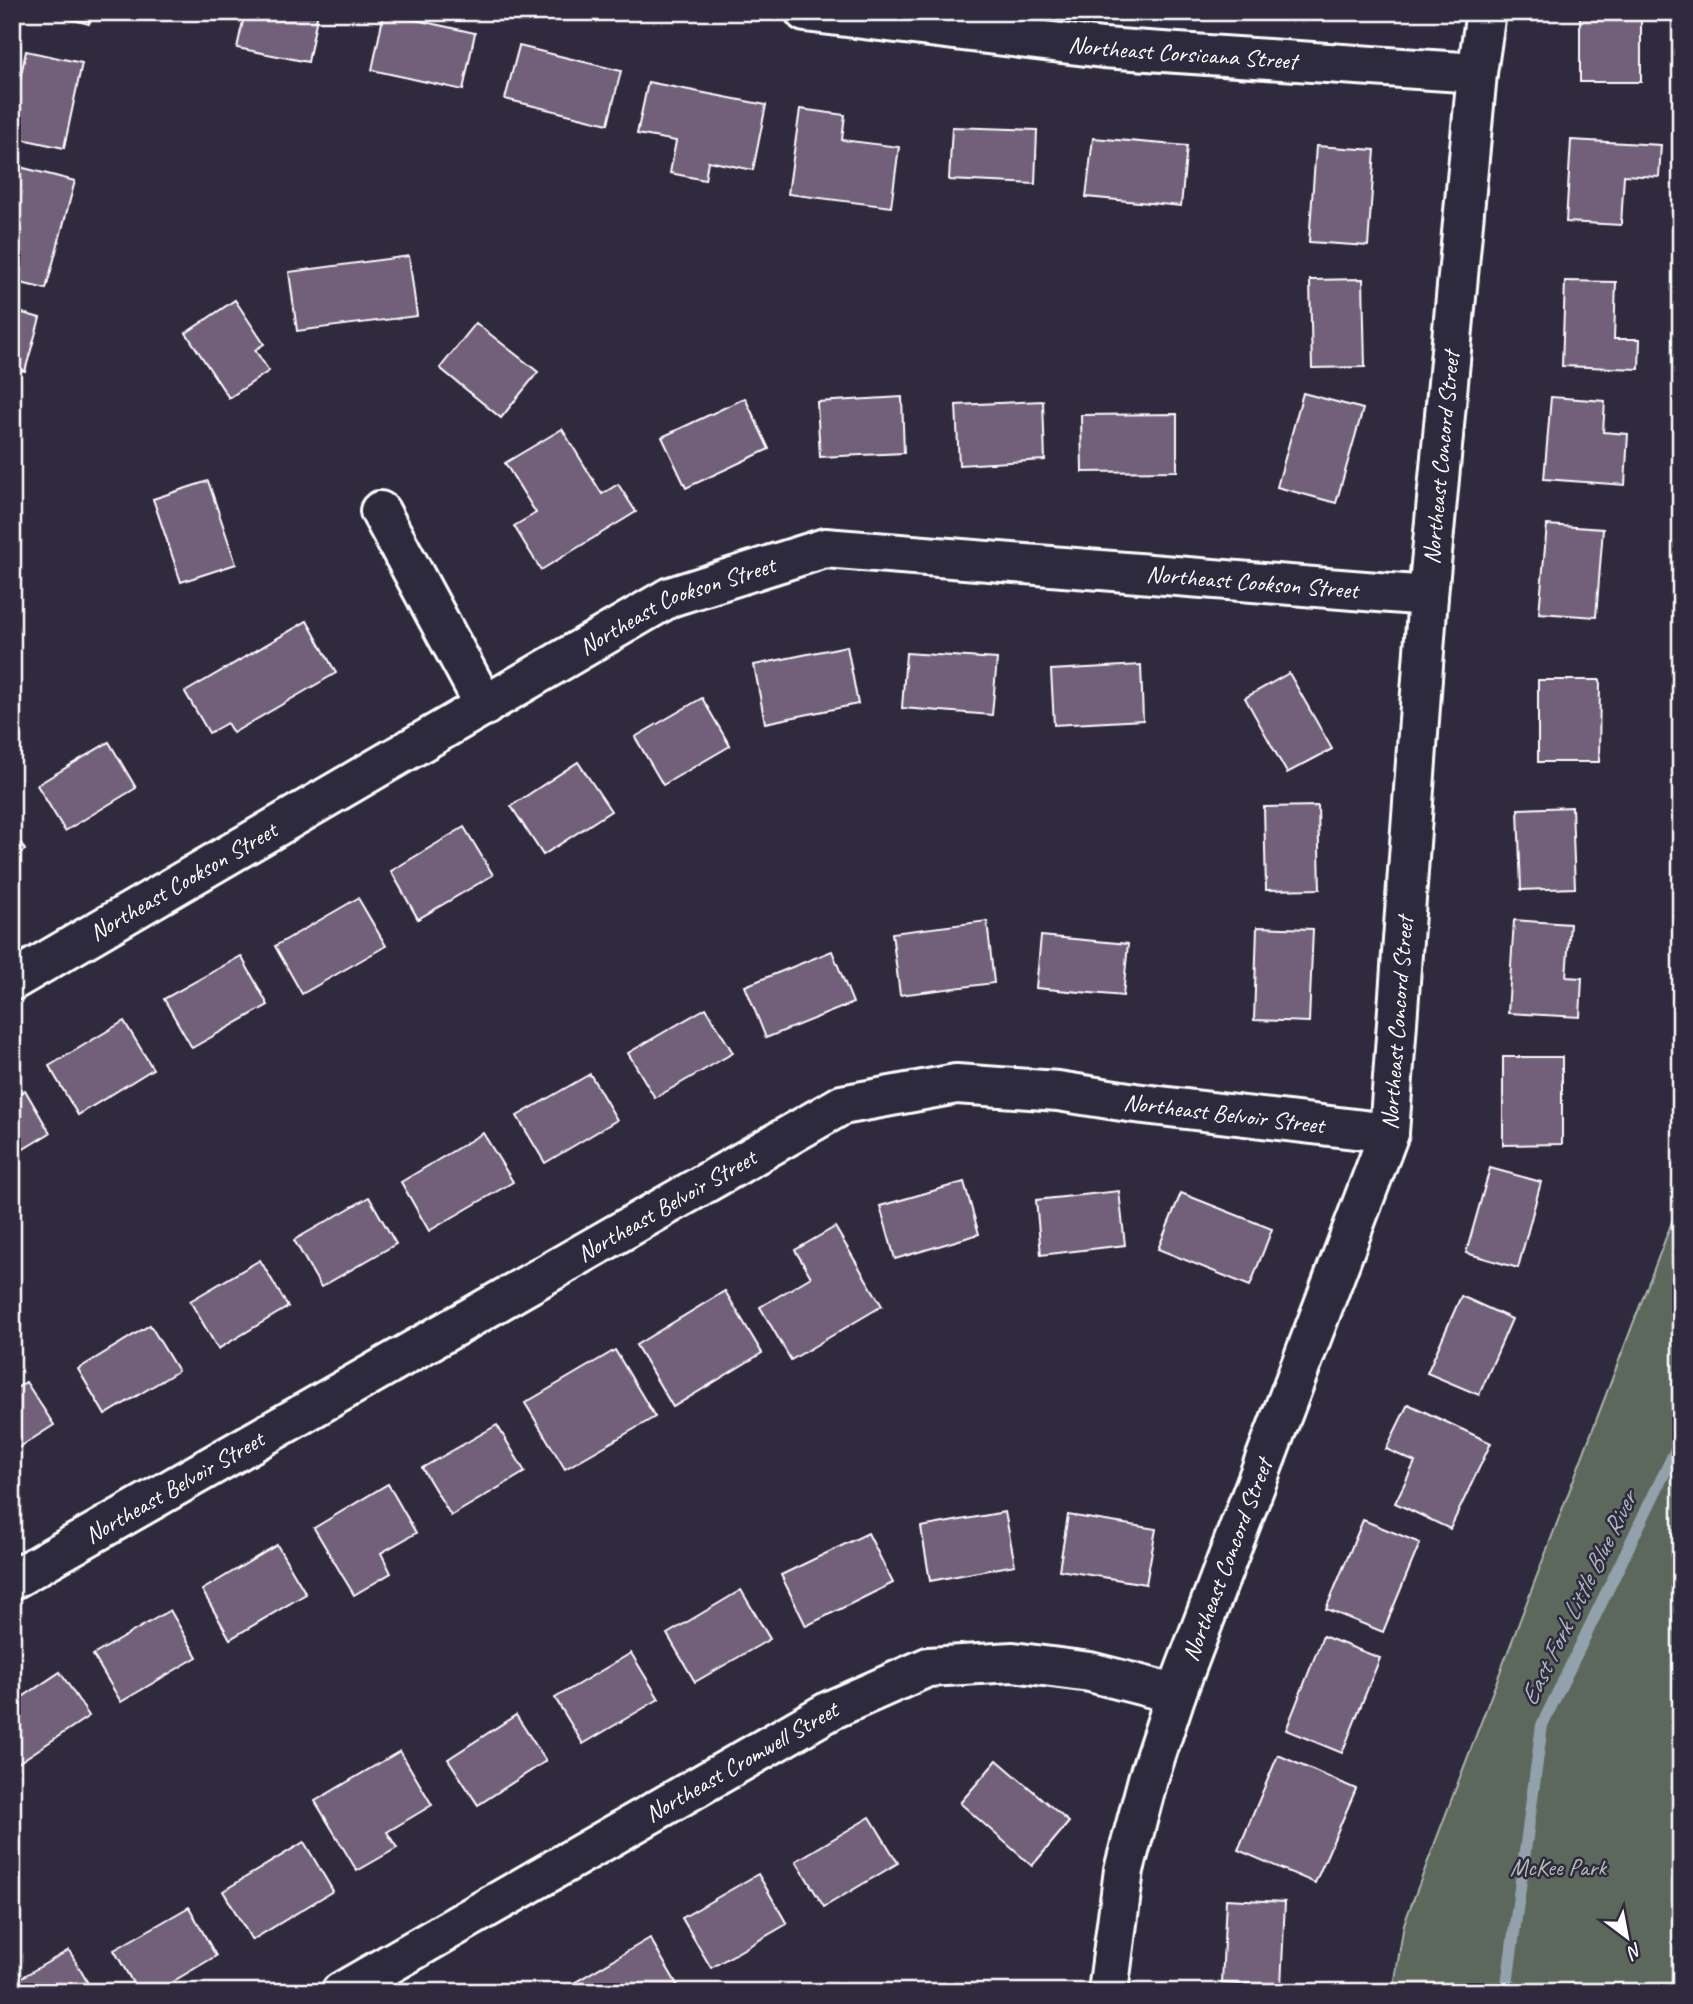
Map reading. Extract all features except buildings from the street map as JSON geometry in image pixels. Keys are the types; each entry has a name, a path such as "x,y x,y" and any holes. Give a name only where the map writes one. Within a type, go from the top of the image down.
{"street":[{"name":"Northeast Corsicana Street","path":"805,12 1103,48 1477,73"},
{"name":"Northeast Concord Street","path":"1108,1992 1124,1870 1148,1779 1176,1694 1389,1133 1428,596 1477,73 1486,12"},
{"path":"380,511 485,706"},
{"name":"Northeast Cookson Street","path":"12,981 670,597 825,548 1428,596"},
{"name":"Northeast Belvoir Street","path":"12,1580 842,1105 956,1084 1058,1091 1149,1105 1389,1133"},
{"name":"Northeast Cromwell Street","path":"341,1992 831,1710 928,1667 1013,1662 1090,1672 1176,1694"}],"green space":[{"name":"McKee Park","path":"1681,1198 1681,1992 1393,1992 1404,1924"}],"waterway":[{"name":"East Fork Little Blue River","path":"1506,1992 1542,1725 1681,1439"}]}
